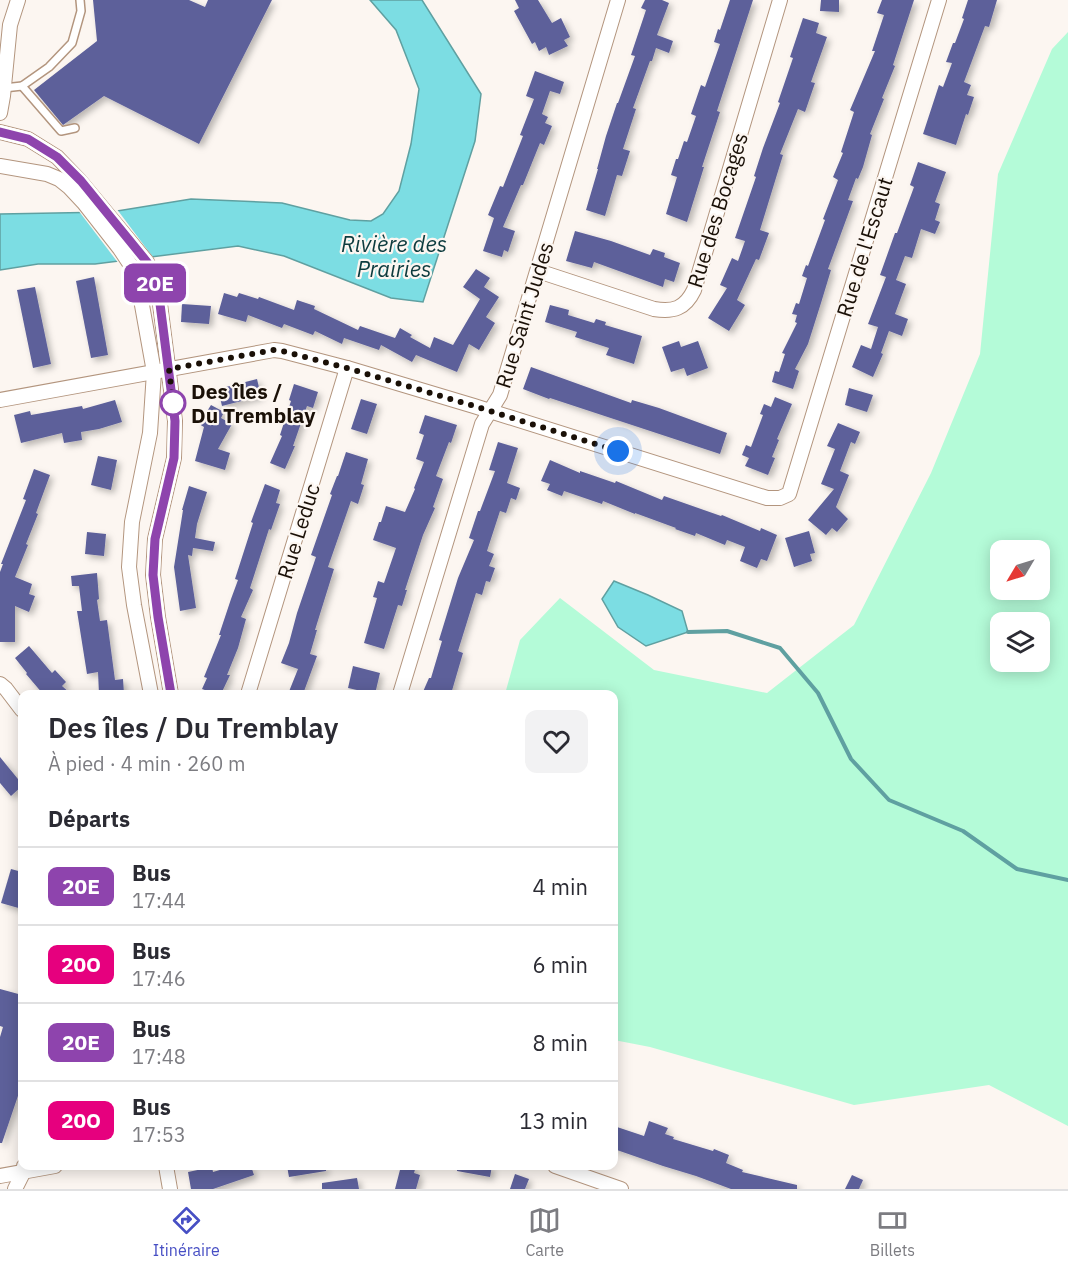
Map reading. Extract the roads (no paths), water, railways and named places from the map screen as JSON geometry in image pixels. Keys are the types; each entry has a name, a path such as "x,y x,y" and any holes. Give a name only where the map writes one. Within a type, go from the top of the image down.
{"street":[{"path":"0,112 4,88 5,25 18,0"},
{"name":"Rue Saint Judes","path":"401,690 482,424 500,395 618,0"},
{"name":"Rue des Bocages","path":"538,271 654,309 673,310 686,303 694,290 780,0"},
{"name":"Rue de l'Escaut","path":"491,411 767,498 780,498 789,494 939,0"},
{"path":"0,132 28,139 57,157 81,181 90,202 130,264 140,294 154,372 150,433 132,522 129,567 150,690"},
{"path":"0,166 47,174 59,179 90,202 147,262 153,275 160,304 175,421 174,458 155,539 153,575 170,690"},
{"path":"0,399 274,350 292,352 491,411"},
{"name":"Rue Leduc","path":"249,690 347,368"},
{"path":"0,684 18,705"},
{"path":"0,1176 18,1170"},
{"path":"15,1189 24,1170"},
{"path":"167,1170 170,1189"},
{"path":"566,1170 621,1189"}],"lane":[{"path":"4,88 22,86 49,67 72,43 81,11 80,0"},
{"path":"22,86 61,131 75,128"}],"water":[{"name":"Rivière des Prairies","path":"370,0 422,0 481,94 475,141 423,302 391,298 284,256 238,246 95,264 38,264 0,270 0,214 111,212 191,199 282,203 350,220 371,221 383,214 399,191 411,144 419,89 396,30"},
{"path":"614,581 682,611 688,632 646,646 618,627 602,599"}],"waterway":[{"path":"688,632 727,631 780,648 818,693 851,759 889,800 963,831 1017,869 1068,880"}],"place":[{"name":"Des îles / Du Tremblay","path":"173,403"}]}
